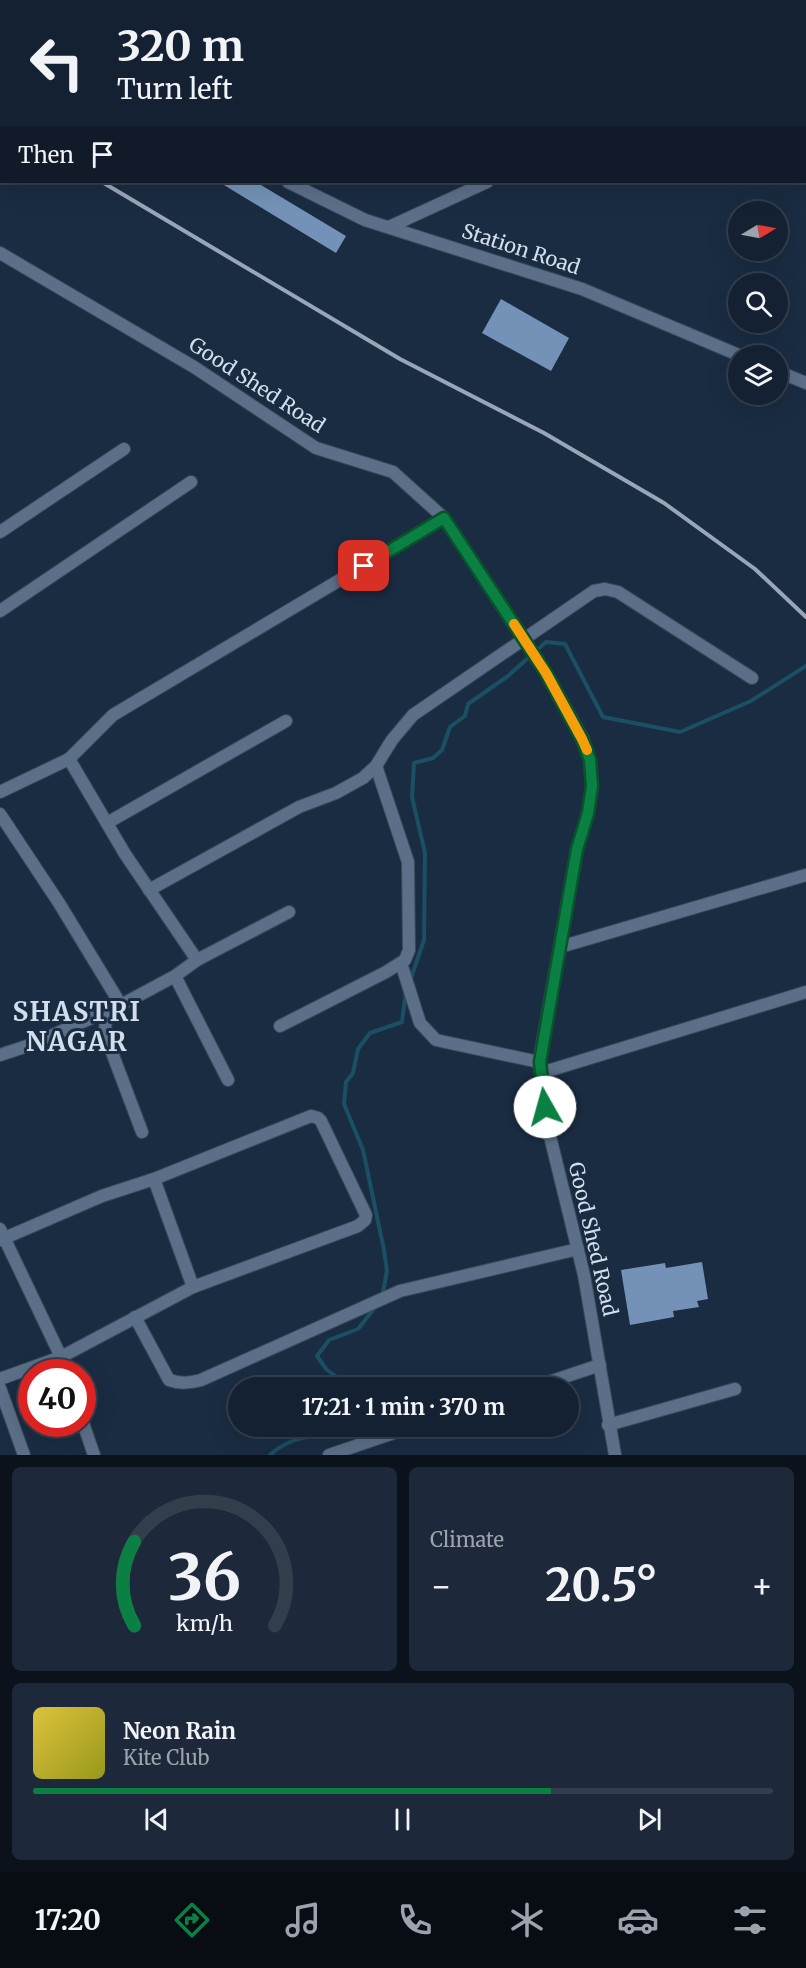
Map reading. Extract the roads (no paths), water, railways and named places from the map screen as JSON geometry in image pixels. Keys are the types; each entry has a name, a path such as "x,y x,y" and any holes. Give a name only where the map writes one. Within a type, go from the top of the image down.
{"street":[{"name":"Station Road","path":"290,183 365,220 582,289 728,351"},
{"path":"389,227 485,183"},
{"name":"Good Shed Road","path":"0,253 194,367 316,448 393,472 444,518 538,661 582,739 590,760 592,786 588,813 577,849 540,1067 547,1124 578,1249 615,1455"},
{"path":"788,376 806,383"},
{"path":"0,532 124,449"},
{"path":"0,611 191,482"},
{"path":"0,792 69,759 113,715 444,518"},
{"path":"149,890 299,807 363,778 376,766 413,715 527,644 589,594 605,589 618,592 752,678"},
{"path":"107,823 286,721"},
{"path":"69,759 149,890 197,960"},
{"path":"280,1026 401,963 407,956 411,943 408,862 376,766"},
{"path":"0,814 59,903 121,1005"},
{"path":"560,947 806,874"},
{"path":"0,1055 30,1045 121,1005 175,976 197,960 289,912"},
{"path":"401,963 420,1023 436,1040 540,1067 806,992"},
{"path":"175,976 228,1080"},
{"path":"106,1012 105,1034 142,1132"},
{"path":"0,1379 61,1357 193,1287 358,1226 365,1220 365,1210 321,1121 315,1117 307,1117 154,1179 102,1196 1,1236 61,1357"},
{"path":"154,1179 193,1287"},
{"path":"135,1317 169,1380 190,1383 400,1291 578,1249"},
{"path":"564,1377 600,1365"},
{"path":"0,1388 24,1455"},
{"path":"608,1425 735,1389"},
{"path":"88,1437 94,1455"},
{"path":"329,1455 382,1437"}],"waterway":[{"path":"410,981 424,940 425,853 412,797 414,763 433,758 442,750 450,727 465,716 468,704 508,676 546,642 565,644 603,717 680,732 751,701 806,666"},
{"path":"382,1297 387,1271 384,1250 363,1150 344,1104 346,1082 353,1073 358,1049 370,1033 402,1022 406,991"},
{"path":"337,1377 326,1369 317,1356 329,1340 358,1329 377,1305"},
{"path":"270,1455 288,1443 306,1437"}],"railway":[{"path":"104,183 400,359 544,433 664,503 755,569 806,617"}],"district":[{"name":"SHASTRI NAGAR","path":"77,1027"}]}
